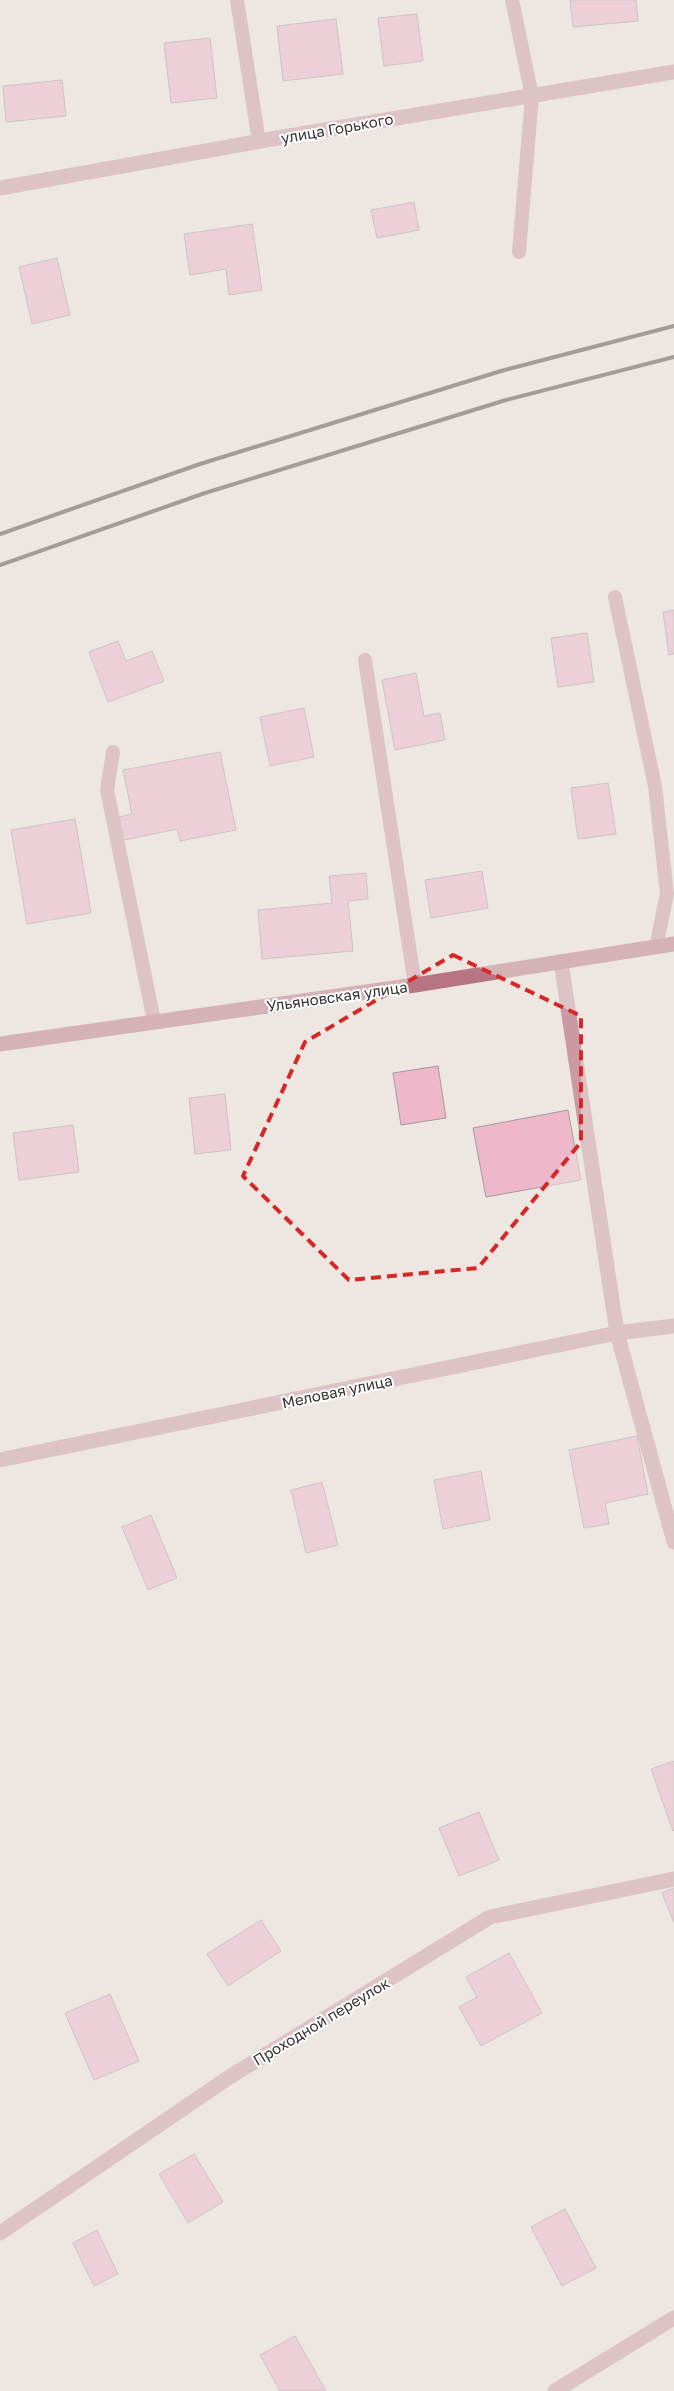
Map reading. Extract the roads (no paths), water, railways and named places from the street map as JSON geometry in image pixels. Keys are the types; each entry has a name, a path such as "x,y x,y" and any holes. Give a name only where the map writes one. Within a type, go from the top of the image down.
{"main road":[{"name":"Ульяновская улица","path":"0,1044 415,985 674,944"}],"street":[{"name":"улица Горького","path":"0,188 674,72"},
{"path":"560,962 617,1333 674,1542"},
{"name":"Меловая улица","path":"0,1460 617,1333 674,1326"},
{"name":"Проходной переулок","path":"0,2233 231,2076 490,1917 674,1878"},
{"path":"555,2391 674,2318"}],"lane":[{"path":"236,0 259,142"},
{"path":"512,0 532,96 519,252"},
{"path":"615,597 655,786 667,894 656,947"},
{"path":"365,660 415,985"},
{"path":"113,752 107,790 154,1021"}],"railway":[{"path":"0,534 200,464 501,371 674,326"},
{"path":"0,565 205,493 506,400 674,357"}]}
